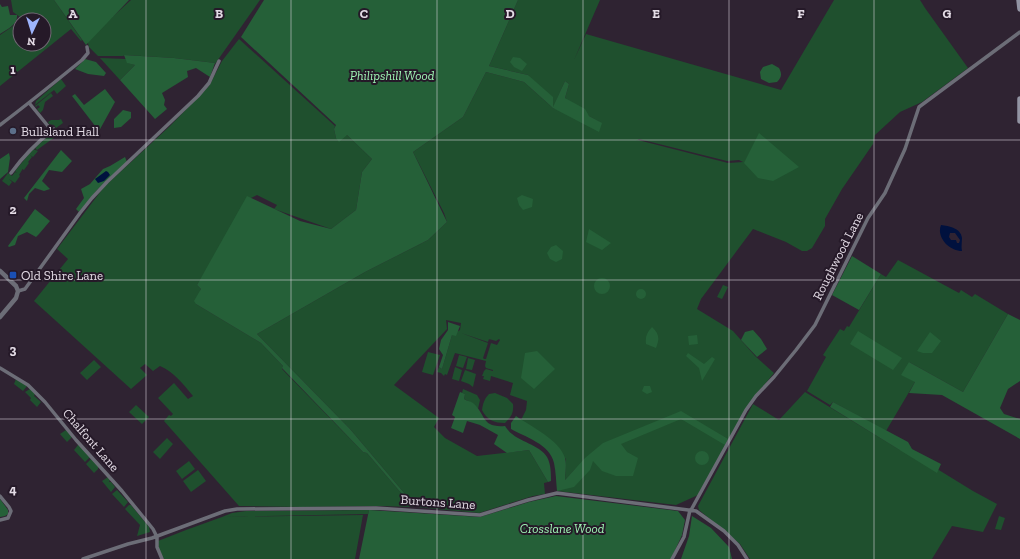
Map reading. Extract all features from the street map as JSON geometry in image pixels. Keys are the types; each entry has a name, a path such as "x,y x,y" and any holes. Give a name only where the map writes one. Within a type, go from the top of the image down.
{"main road":[{"path":"1019,0 1020,9"},
{"path":"1020,99 1020,121"}],"street":[{"name":"Roughwood Lane","path":"672,559 684,537 691,510 746,410 815,325 868,218 885,193 905,149 919,107 1020,32"},
{"path":"0,125 30,104 50,85 82,60 88,53 87,47"},
{"path":"18,291 25,289 80,213 107,182 198,96 209,83 219,61"},
{"path":"11,171 32,146 53,130 30,104"},
{"path":"0,271 16,286 18,291 16,298 0,317"},
{"name":"Chalfont Lane","path":"0,368 28,385 122,491 153,529 157,547 162,559"},
{"name":"Burtons Lane","path":"83,559 128,544 156,537 225,511 237,509 376,508 480,515 528,500 557,493 696,511 724,532 738,545 747,559"},
{"path":"0,496 11,511 8,518 0,520"}],"green space":[{"path":"11,0 54,0 82,40 81,41 71,29 52,44 52,12 13,12"},
{"path":"54,0 129,0 86,45"},
{"path":"131,0 260,0 215,64 174,58 125,55 98,56 89,47 87,40"},
{"name":"Philipshill Wood","path":"264,0 518,0 489,66 528,75 553,97 553,107 565,81 569,84 565,98 585,109 589,116 602,123 599,132 553,108 524,82 486,72 463,117 413,152 447,222 428,240 365,272 257,334 350,429 416,507 413,507 367,453 363,452 282,368 283,366 261,343 196,304 194,301 201,289 197,285 247,196 300,221 331,229 356,210 362,172 372,159 347,135 339,142 336,138 334,129 336,125 241,37"},
{"path":"518,0 600,0 574,60 586,34 781,90 834,0 920,0 968,68 922,102 900,112 875,135 873,144 842,189 825,219 825,226 812,248 807,251 802,251 786,242 753,229 701,299 697,309 733,331 755,356 774,373 756,395 698,495 676,505 557,491 578,466 565,480 566,459 521,420 526,410 527,401 510,395 513,383 491,376 490,381 483,379 484,376 482,376 486,369 493,371 486,368 486,361 455,353 447,375 445,374 444,376 437,372 439,367 442,369 452,335 460,330 461,323 446,320 447,329 394,385 439,418 434,427 445,438 477,456 529,450 548,482 544,483 545,494 533,496 479,513 416,507 350,429 257,334 365,272 428,240 447,222 444,213 413,152 463,117 486,72 524,82 553,108 528,75 489,66","holes":["565,81 569,84 565,98 601,123 553,108","639,139 727,161 739,160 743,162 728,163 638,140 636,141","461,333 488,342 489,339 496,341 499,339 500,340 497,345 491,343 486,359 484,359 483,358 488,343"]},
{"path":"0,4 2,7 8,6 10,15 12,15 12,26 0,34"},
{"path":"12,27 12,52 42,52 0,86 0,35"},
{"path":"239,39 335,126 334,129 336,138 347,135 372,159 362,172 356,210 331,229 274,209 277,205 257,195 251,198 197,285 201,289 196,304 261,343 283,366 282,369 363,452 367,453 413,507 239,506 164,421 169,415 171,416 173,414 158,398 174,383 188,399 193,396 178,379 160,366 153,371 145,364 140,368 147,375 131,389 34,301 68,259 57,249 104,187 170,126 209,86 222,61"},
{"path":"124,55 174,58 215,63 210,77 196,68 187,71 188,77 162,93 165,100 164,105 167,109 155,119 120,80 135,65 127,63"},
{"path":"513,57 520,58 527,64 522,71 514,67 510,62"},
{"path":"100,58 126,59 128,63 135,65 120,80"},
{"path":"85,59 96,62 106,73 104,76 88,74 75,69"},
{"path":"772,64 779,68 781,75 777,82 769,83 761,79 760,72 763,67"},
{"path":"61,79 66,86 57,94 54,90 35,105 36,101"},
{"path":"105,89 115,102 99,131 72,96 75,94 84,105"},
{"path":"51,93 53,96 45,102 43,110 40,113 37,109 40,107 38,105 36,107 35,106"},
{"path":"123,110 131,112 131,118 121,127 114,128 114,119"},
{"path":"61,119 63,123 56,128 48,122 51,120"},
{"path":"56,130 59,134 37,150 35,148"},
{"path":"759,133 799,167 773,181 758,178 744,163"},
{"path":"33,149 38,151 33,157 30,155 32,157 28,162 29,163 24,170 22,169 19,175 20,176 15,183 9,179 12,182 9,186 2,181 8,173 12,176 15,172 17,173 15,171"},
{"path":"61,150 72,161 62,172 49,170 42,181 50,189 44,191 35,188 29,194 27,201 24,198"},
{"path":"9,153 10,158 8,172 0,179 0,159"},
{"path":"125,157 127,162 97,190 79,212 76,209 84,198 81,189 90,184 103,169"},
{"path":"522,195 533,199 532,207 523,210 519,205 517,198"},
{"path":"35,209 50,221 36,237 27,232 18,236 15,245 9,247 8,246"},
{"path":"589,229 611,243 602,250 586,242"},
{"path":"556,245 563,251 562,259 556,262 550,259 547,253 551,247"},
{"path":"852,256 881,274 859,310 832,295"},
{"path":"898,260 959,293 961,290 972,297 975,294 1008,314 963,392 909,362 915,382 886,431 833,402 830,405 807,391 826,357 823,355 840,329 844,331 847,326 849,327 881,274 886,277"},
{"path":"602,278 609,283 610,286 605,293 602,294 595,289 594,286 599,279"},
{"path":"723,285 728,287 722,299 717,297"},
{"path":"641,289 646,294 641,299 636,294"},
{"path":"1008,314 1020,320 1020,381 1008,389 1000,408 1004,414 1020,419 1020,439 942,395 909,393 915,382 901,375 909,362 963,392"},
{"path":"448,322 460,326 456,336 452,335 442,369 439,367 443,355 439,349 441,340 448,330"},
{"path":"652,327 658,336 656,348 646,344 647,335"},
{"path":"753,330 767,349 757,357 741,340 745,332"},
{"path":"858,331 902,358 893,370 850,344"},
{"path":"930,332 941,341 932,353 917,351"},
{"path":"697,335 698,344 689,345 688,336"},
{"path":"537,351 555,369 534,389 521,378 525,353"},
{"path":"428,352 440,355 433,375 422,372"},
{"path":"688,353 704,364 712,357 715,359 702,381 699,368 686,356"},
{"path":"459,355 467,357 463,368 456,366"},
{"path":"468,358 475,360 472,370 466,369"},
{"path":"94,360 101,367 87,380 80,373"},
{"path":"455,367 462,370 459,381 452,379"},
{"path":"465,370 476,374 473,387 461,381"},
{"path":"16,379 27,386 23,391 14,384"},
{"path":"644,386 650,386 652,392 647,394 642,391"},
{"path":"30,389 35,394 34,396 41,402 37,407 25,392"},
{"path":"463,389 477,395 480,400 478,409 472,403 464,399 465,394 462,393"},
{"path":"460,392 465,394 464,399 473,403 477,407 488,423 497,426 505,426 514,436 543,452 549,463 551,481 548,482 529,450 507,453 494,444 498,435 480,425 467,421 463,433 451,428 455,417 452,415"},
{"path":"805,392 900,450 903,448 997,504 983,532 952,526 932,559 750,559 740,544 699,510 698,506 753,404 779,420"},
{"path":"495,393 507,398 513,404 512,415 505,423 491,420 482,410 487,396"},
{"path":"833,402 908,442 912,449 941,464 937,473 830,407"},
{"path":"136,405 149,417 142,424 129,412"},
{"path":"681,411 728,439 725,445 681,419 621,444 627,452 638,458 633,476 616,476 602,471 593,461 590,470 574,487 557,491 556,473 552,456 536,442 511,429 511,423 516,416 551,439 562,451 566,460 565,480 585,458 603,443"},
{"path":"66,430 72,437 67,442 60,434"},
{"path":"167,438 173,444 160,459 153,452"},
{"path":"78,445 90,457 85,462 74,450"},
{"path":"699,451 705,451 709,455 709,461 705,465 699,465 695,461 695,455"},
{"path":"91,459 98,466 98,469 94,473 86,464"},
{"path":"189,461 195,469 182,479 176,471"},
{"path":"198,470 206,481 191,492 183,481"},
{"path":"108,477 110,480 109,482 111,482 115,487 111,492 102,481"},
{"path":"117,490 128,502 124,507 112,494"},
{"name":"Crosslane Wood","path":"556,496 678,511 685,520 682,535 671,559 359,559 369,510 480,517 529,502"},
{"path":"0,499 8,510 8,514 0,517"},
{"path":"131,505 149,527 150,532 137,536 140,525 125,509"},
{"path":"369,510 368,514 222,517 232,513 246,511"},
{"path":"363,515 355,559 164,559 159,550 158,541 222,517"},
{"path":"692,516 711,528 729,547 732,559 681,559 689,536"},
{"path":"999,516 1005,518 1001,530 995,529"}],"water":[{"path":"106,171 110,175 104,181 98,183 95,179"},
{"path":"941,225 957,230 962,238 962,251 948,246 940,234","holes":["950,233 955,233 960,240 959,243 957,243 956,240 951,240 949,237"]}],"place":[{"name":"Bullsland Hall","path":"13,131"},
{"name":"Old Shire Lane","path":"13,275"}]}
